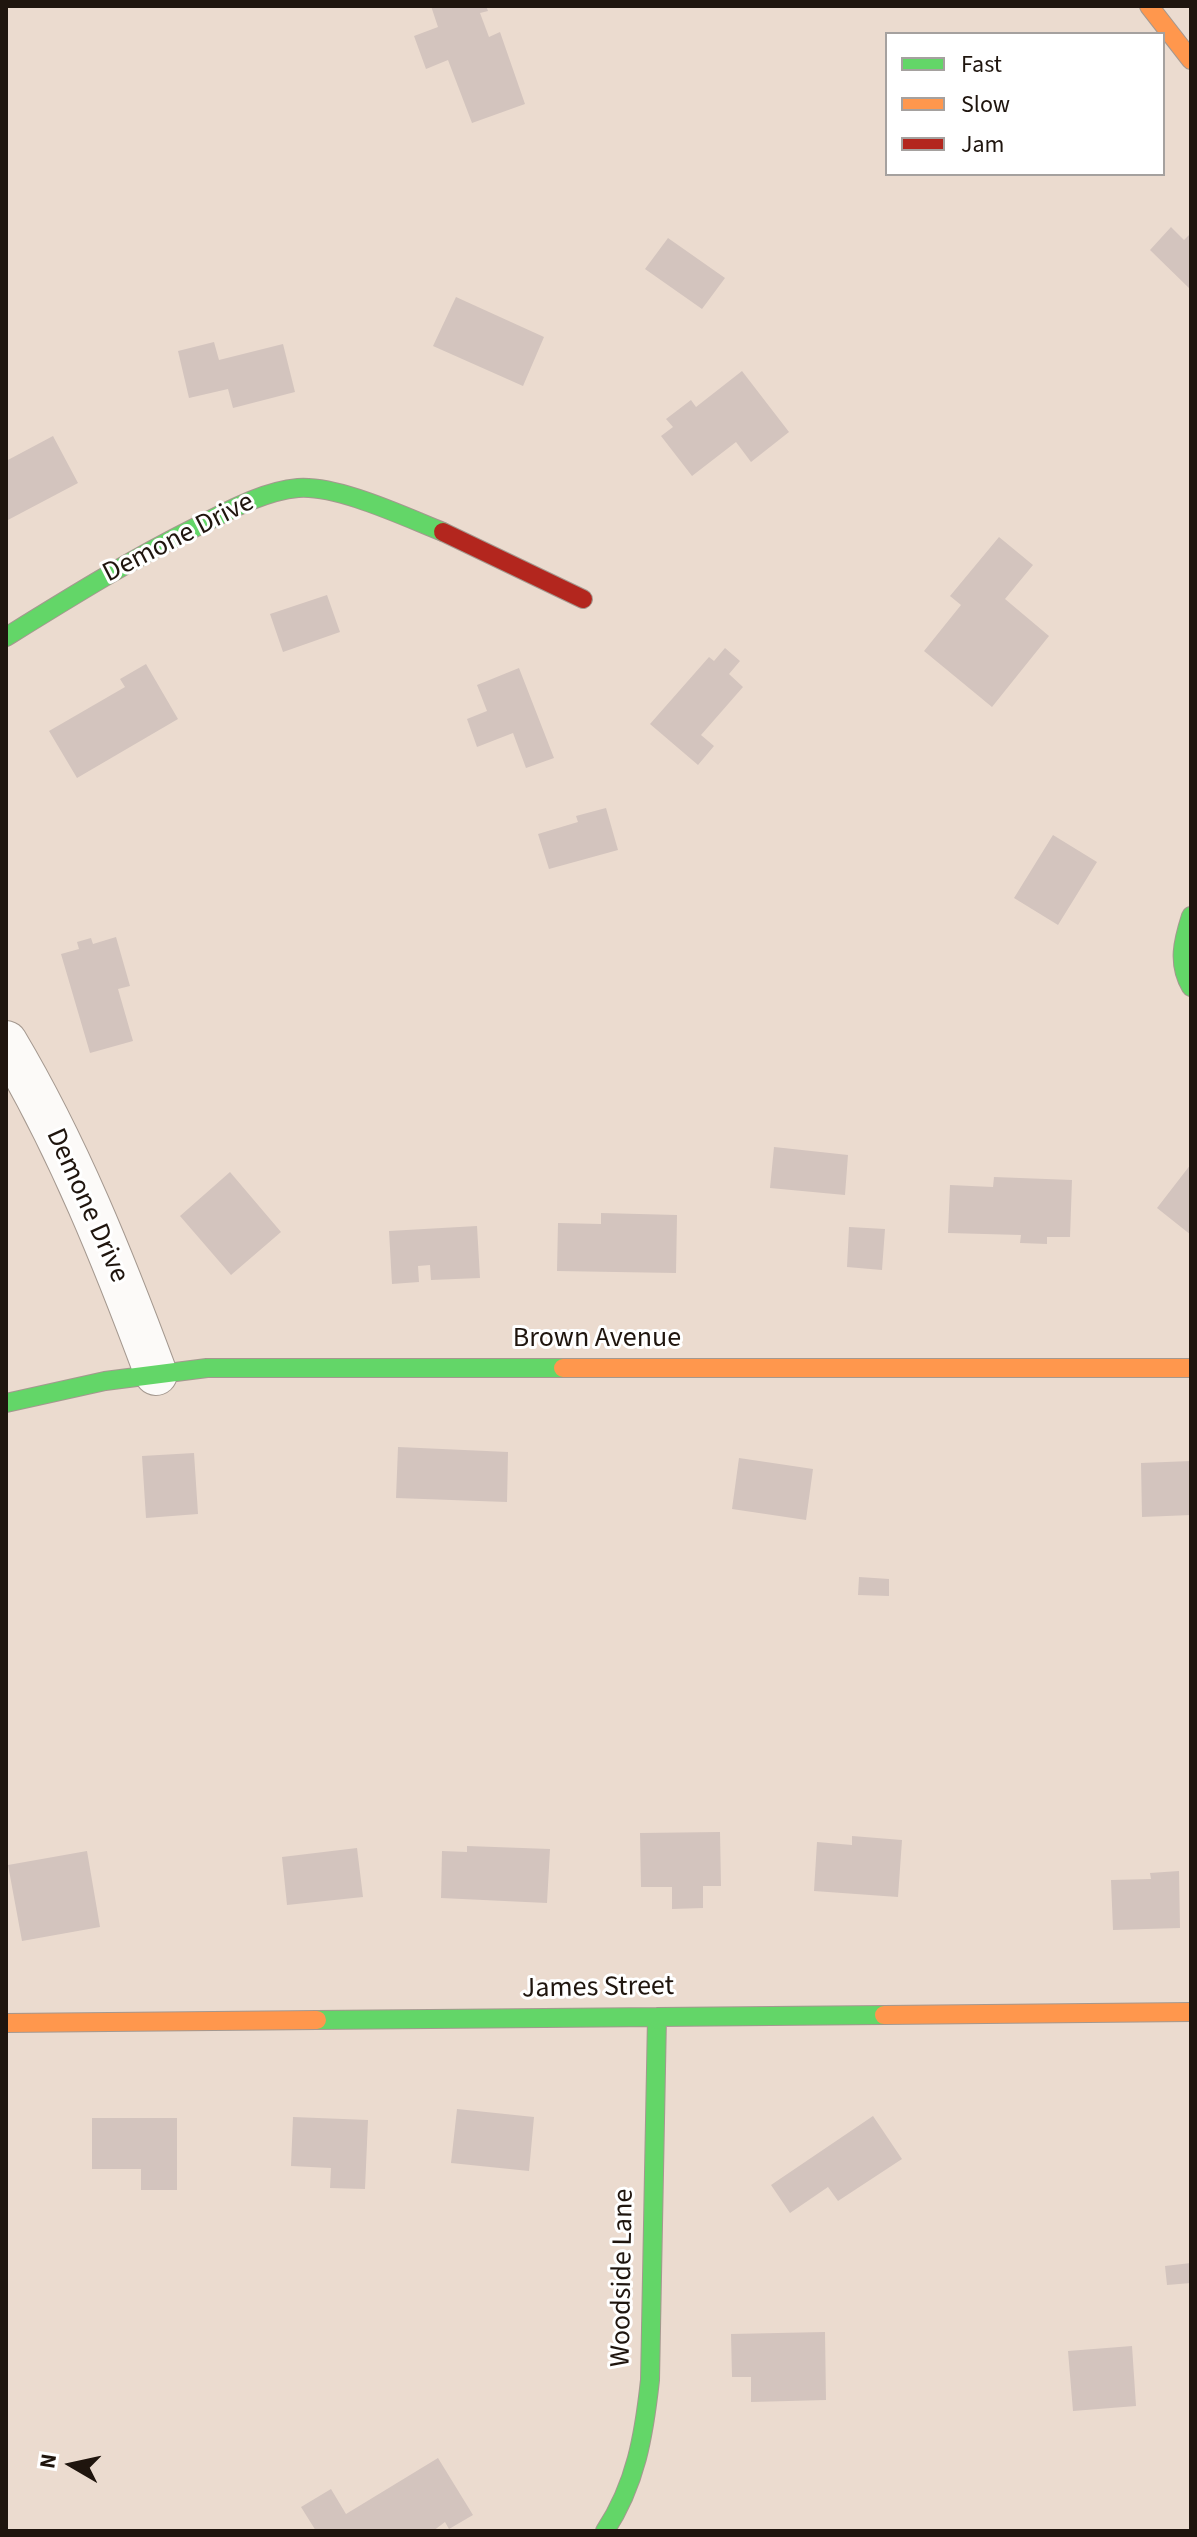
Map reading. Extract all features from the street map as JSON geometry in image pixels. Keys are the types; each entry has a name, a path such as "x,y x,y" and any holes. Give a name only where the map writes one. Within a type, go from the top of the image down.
{"street":[{"path":"1149,6 1191,60"},
{"name":"Demone Drive","path":"6,637 129,561 243,503 297,488 324,490 391,511 470,543 583,599"},
{"path":"1191,916 1184,936 1181,964 1191,987"},
{"name":"Demone Drive","path":"6,1042 58,1142 99,1231 156,1374"},
{"name":"Brown Avenue","path":"6,1403 105,1381 207,1368 1191,1368"},
{"name":"James Street","path":"6,2023 1191,2012"},
{"name":"Woodside Lane","path":"605,2531 616,2517 635,2477 650,2380 657,2017"}],"building":[{"path":"431,6 486,6 488,11 480,13 489,37 500,32 525,104 472,123 448,60 426,69 414,36 438,27"},
{"path":"1171,227 1184,240 1191,233 1191,290 1150,250"},
{"path":"668,238 725,278 702,309 645,269"},
{"path":"456,297 544,337 523,386 433,346"},
{"path":"214,342 219,360 283,344 295,392 233,408 228,389 189,398 178,351"},
{"path":"742,371 789,432 751,462 736,442 692,476 661,436 673,427 666,419 691,400 696,407"},
{"path":"53,436 78,483 6,521 6,461"},
{"path":"999,537 1033,565 1005,599 1049,636 992,707 924,651 961,605 950,596"},
{"path":"327,595 340,632 283,652 270,614"},
{"path":"725,648 740,661 729,674 743,687 701,735 714,746 698,765 650,724 709,657 714,661"},
{"path":"146,664 178,719 77,778 49,731 125,687 120,679"},
{"path":"519,668 554,758 526,768 513,733 477,747 467,719 487,711 477,685"},
{"path":"606,808 618,850 549,869 538,834 578,822 576,816"},
{"path":"1053,835 1097,862 1058,925 1014,898"},
{"path":"116,937 130,986 118,989 133,1041 90,1053 61,954 79,949 77,942 91,938 93,944"},
{"path":"774,1147 848,1155 845,1195 770,1188"},
{"path":"1191,1164 1191,1235 1157,1208"},
{"path":"230,1172 281,1232 231,1275 180,1216"},
{"path":"994,1177 1072,1180 1070,1237 1047,1237 1047,1244 1020,1243 1021,1235 948,1233 950,1185 993,1187"},
{"path":"601,1213 677,1215 676,1273 557,1271 558,1223 601,1224"},
{"path":"477,1226 480,1278 431,1280 430,1265 418,1266 419,1282 392,1284 389,1231"},
{"path":"849,1227 885,1229 882,1270 847,1267"},
{"path":"398,1447 508,1452 507,1502 396,1498"},
{"path":"194,1453 198,1514 146,1518 142,1456"},
{"path":"739,1458 813,1469 806,1520 732,1509"},
{"path":"1191,1461 1191,1515 1142,1517 1141,1463"},
{"path":"859,1577 889,1579 889,1596 858,1595"},
{"path":"720,1832 721,1886 703,1886 703,1908 672,1909 672,1887 641,1887 640,1833"},
{"path":"852,1836 902,1840 898,1897 814,1891 817,1842 852,1845"},
{"path":"467,1846 550,1849 547,1903 441,1898 442,1851 467,1852"},
{"path":"357,1848 363,1897 287,1905 282,1857"},
{"path":"87,1851 100,1927 22,1941 8,1865"},
{"path":"1179,1871 1180,1928 1113,1930 1111,1880 1151,1879 1150,1873"},
{"path":"457,2109 534,2117 529,2171 451,2163"},
{"path":"873,2116 902,2159 838,2201 828,2187 790,2213 771,2185"},
{"path":"293,2117 368,2120 365,2189 330,2188 331,2168 291,2166"},
{"path":"92,2118 177,2118 177,2190 141,2190 141,2169 92,2169"},
{"path":"1191,2263 1191,2283 1167,2285 1165,2266"},
{"path":"825,2332 826,2400 751,2402 751,2377 732,2377 731,2334"},
{"path":"1132,2346 1136,2406 1073,2411 1068,2351"},
{"path":"438,2458 473,2515 449,2529 445,2522 433,2531 316,2531 301,2507 331,2489 346,2514"}],"traffic: fast":[{"path":"6,637 171,540 272,493 298,488 332,492 371,503 443,532"},
{"path":"1191,916 1183,961 1191,987"},
{"path":"6,1403 105,1381 207,1368 563,1368"},
{"path":"317,2020 884,2015"},
{"path":"605,2531 624,2495 637,2458 650,2380 657,2017"}],"traffic: slow":[{"path":"1149,6 1191,60"},
{"path":"563,1368 1191,1368"},
{"path":"884,2015 1191,2012"},
{"path":"6,2023 317,2020"}],"traffic: jam":[{"path":"443,532 583,599"}]}
